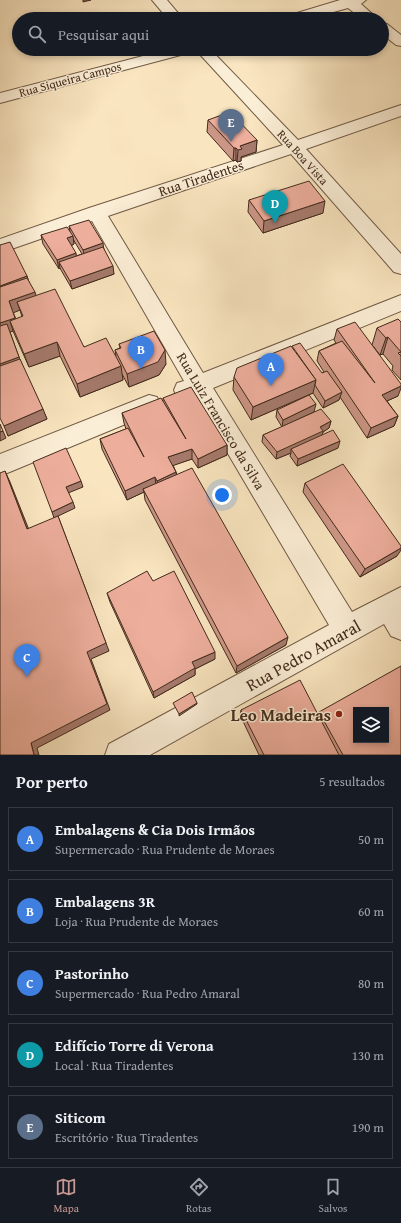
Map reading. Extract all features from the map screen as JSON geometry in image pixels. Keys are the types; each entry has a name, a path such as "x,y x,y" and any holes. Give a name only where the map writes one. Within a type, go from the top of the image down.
{"street":[{"path":"159,0 170,12"},
{"path":"315,12 352,1 364,12"},
{"path":"389,33 401,42"},
{"name":"Rua Siqueira Campos","path":"0,98 160,56"},
{"name":"Rua Boa Vista","path":"209,56 296,148 401,267"},
{"name":"Rua Tiradentes","path":"0,246 96,212 296,148 401,110"},
{"name":"Rua Luiz Francisco da Silva","path":"96,212 347,630"},
{"path":"0,465 401,303"},
{"name":"Rua Pedro Amaral","path":"120,755 347,630 397,611"}],"building":[{"path":"230,112 257,140 240,146 242,149 238,150 234,148 208,120"},
{"path":"309,181 325,201 264,221 249,200"},
{"path":"89,220 103,243 83,250 69,226"},
{"path":"67,227 73,236 67,238 76,253 57,260 41,235"},
{"path":"10,242 27,276 0,286 0,245"},
{"path":"103,247 113,266 70,281 59,262"},
{"path":"27,278 35,292 9,301 15,318 0,323 0,287"},
{"path":"55,289 84,347 106,338 121,366 77,384 57,342 24,354 10,321 23,316 17,302"},
{"path":"398,319 401,322 401,352 388,337 386,338 377,328"},
{"path":"355,322 401,384 401,386 382,395 398,416 371,428 319,351 342,341 375,383 337,329"},
{"path":"7,324 19,357 0,364 0,326"},
{"path":"154,331 165,350 158,362 127,374 115,350 121,348 119,344"},
{"path":"300,343 322,373 327,371 342,392 325,401 315,385 316,380 292,346"},
{"path":"291,346 316,380 253,407 234,377 237,368"},
{"path":"20,359 43,409 4,426 0,418 0,366"},
{"path":"191,387 227,445 198,459 192,449 168,457 176,472 157,481 155,477 125,491 100,439 128,428 144,457 122,413 161,398 186,439 163,398"},
{"path":"309,395 316,404 283,420 277,410"},
{"path":"321,409 331,421 320,427 323,431 277,452 263,435"},
{"path":"0,424 3,431 0,432"},
{"path":"333,430 340,441 298,459 291,449"},
{"path":"66,448 81,481 66,487 73,502 52,512 33,462"},
{"path":"343,464 401,546 401,548 365,569 305,483"},
{"path":"192,468 288,637 237,666 143,489"},
{"path":"5,471 27,529 58,516 106,643 87,652 107,704 31,743 34,755 0,755 0,473"},
{"path":"147,571 153,581 174,571 215,652 192,662 195,668 153,692 107,593"},
{"name":"Leo Madeiras","path":"401,666 401,755 343,755 319,712"},
{"path":"300,680 339,755 264,755 241,710"},
{"path":"192,692 197,703 179,714 173,703"}],"place":[{"name":"Siticom","path":"231,142"},
{"name":"Edifício Torre di Verona","path":"275,223"},
{"name":"Embalagens 3R","path":"141,369"},
{"name":"Embalagens & Cia Dois Irmãos","path":"271,386"},
{"name":"Pastorinho","path":"27,677"},
{"name":"Leo Madeiras","path":"339,714"}]}
